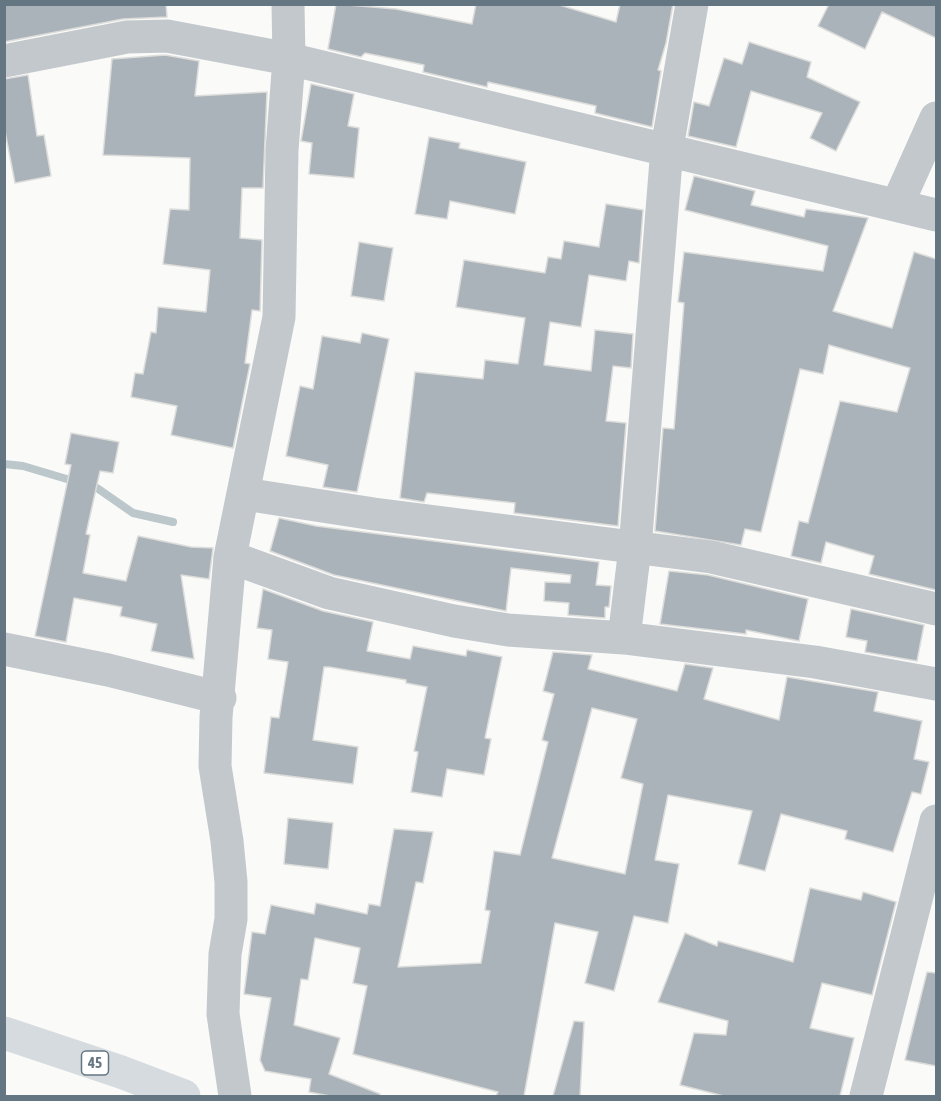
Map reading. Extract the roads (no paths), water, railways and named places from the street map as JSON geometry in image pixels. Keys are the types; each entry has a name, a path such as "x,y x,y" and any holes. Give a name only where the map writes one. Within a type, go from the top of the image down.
{"main road":[{"name":"45","path":"4,1033 121,1072 184,1096"}],"street":[{"path":"235,1096 223,1014 225,954 231,920 231,882 215,765 230,557 279,317 282,150 289,59 288,4"},
{"path":"624,638 635,548 667,148 692,4"},
{"path":"4,61 127,37 167,36 289,59 667,148 936,215"},
{"path":"897,205 936,118"},
{"path":"244,494 374,514 711,557 936,609"},
{"path":"230,557 329,593 404,611 508,630 624,638 815,662 936,684"},
{"path":"4,650 108,670 220,698"},
{"path":"866,1096 936,827"}],"waterway":[{"path":"4,464 23,466 97,488 133,513 173,522"}]}
